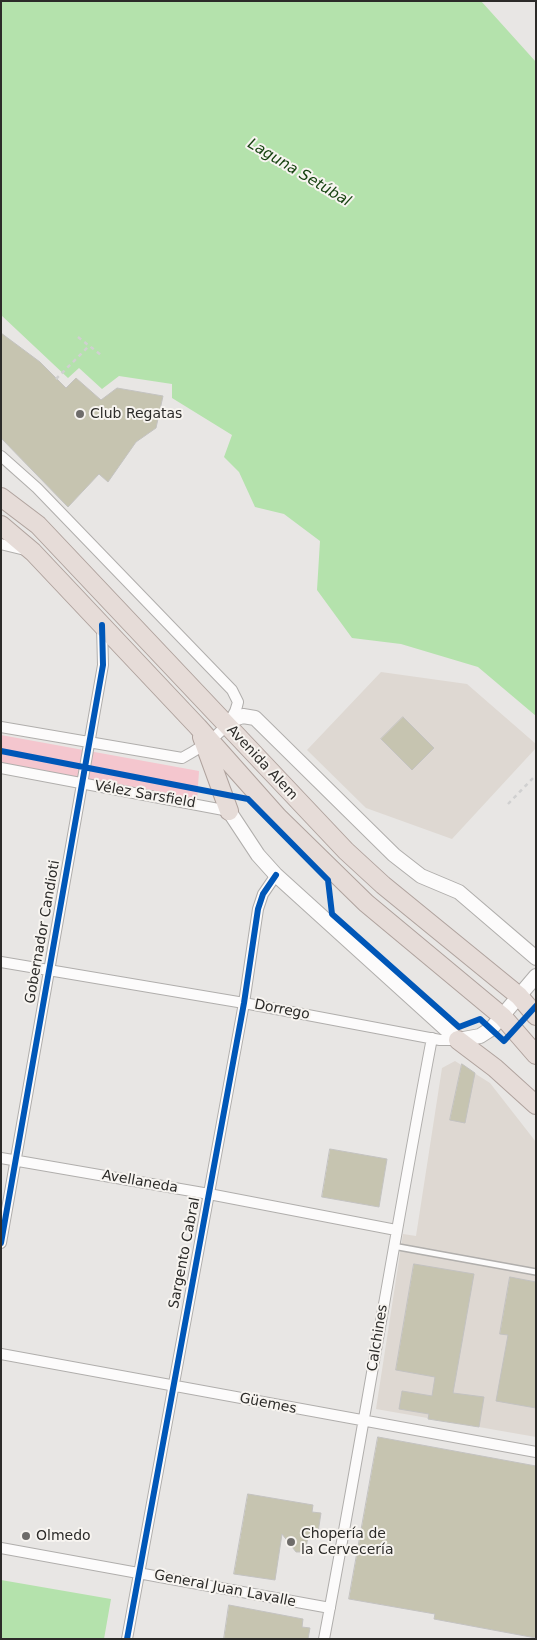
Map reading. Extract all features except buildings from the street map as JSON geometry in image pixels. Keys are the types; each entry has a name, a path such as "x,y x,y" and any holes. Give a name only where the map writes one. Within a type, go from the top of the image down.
{"highway":[{"name":"Avenida Alem","path":"1,497 38,525 229,722 346,851 383,885 520,996 536,1016"},
{"name":"Avenida Alem","path":"1,525 33,552 278,817 366,903 503,1016 536,1054"},
{"path":"204,738 229,811"},
{"path":"458,1040 495,1068 536,1105"}],"street":[{"path":"1,456 37,488 232,690 238,702 229,722"},
{"path":"1,544 33,552"},
{"name":"Gobernador Candioti","path":"1,1243 103,665 102,626"},
{"path":"1,727 182,758 204,738 229,722 243,716 255,718 394,855 421,876 459,892 536,958"},
{"name":"Vélez Sarsfield","path":"1,768 229,811"},
{"path":"229,811 258,855 276,875 458,1040"},
{"name":"Sargento Cabral","path":"127,1639 244,1002 258,909 263,894 276,875"},
{"name":"Dorrego","path":"1,962 244,1002 432,1038 458,1040 472,1039 487,1033 536,976"},
{"name":"Calchines","path":"324,1639 365,1422 393,1246 432,1038"},
{"name":"Avellaneda","path":"1,1158 209,1194 396,1230"},
{"name":"Güemes","path":"1,1354 536,1452"},
{"name":"General Juan Lavalle","path":"1,1548 330,1608"}],"lane":[{"path":"393,1246 536,1272"}],"path":[{"path":"78,337 101,355"},
{"path":"56,379 89,346"},
{"path":"508,804 536,775"}],"shaded area":[{"path":"381,672 467,684 536,744 536,748 452,839 366,808 307,750"},
{"path":"1,735 199,771 197,801 1,764"},
{"path":"455,1061 490,1083 536,1142 536,1437 376,1409 403,1234 416,1236 442,1068"}],"water":[{"name":"Laguna Setúbal","path":"1,1 481,1 536,62 536,716 478,667 401,644 352,638 317,590 320,541 284,514 255,507 239,472 224,457 232,435 172,398 172,384 119,376 102,389 79,368 68,378 1,315"},
{"path":"1,1580 111,1599 104,1639 1,1639"}],"cycle path":[{"path":"1,1243 103,665 102,625"},
{"path":"1,751 248,799 328,880 332,914 459,1027 480,1019 504,1041 536,1006"},
{"path":"127,1639 244,1003 258,909 263,894 276,875"}],"place":[{"name":"Club Regatas","path":"80,414"},
{"name":"Olmedo","path":"26,1536"},
{"name":"Chopería de la Cervecería","path":"291,1542"}]}
